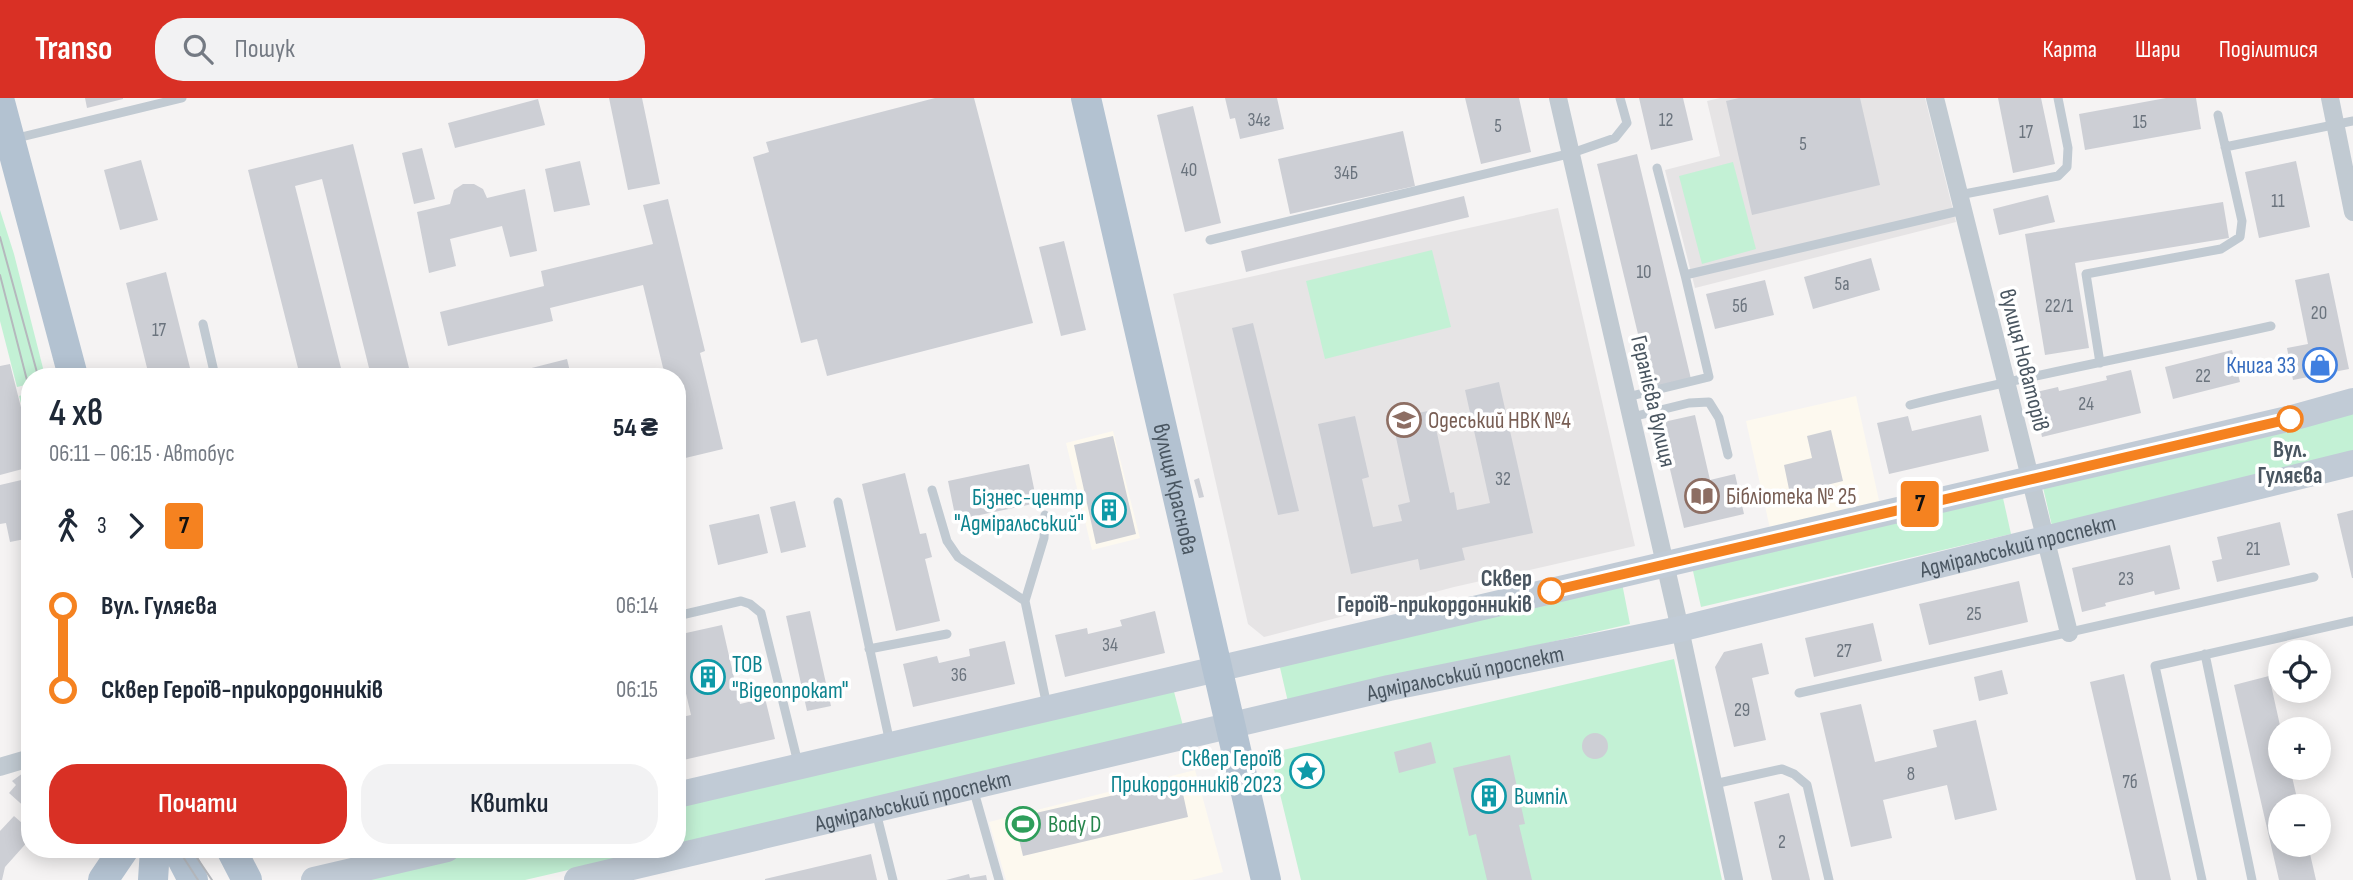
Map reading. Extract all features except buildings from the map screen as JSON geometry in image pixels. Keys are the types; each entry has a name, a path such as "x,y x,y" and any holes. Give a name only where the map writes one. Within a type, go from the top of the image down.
{"main road":[{"name":"вулиця Краснова","path":"1086,98 1266,880"},
{"path":"0,102 72,368"},
{"path":"686,793 2292,418 2353,401"},
{"name":"Адміральський проспект","path":"686,854 1389,688 1681,629 2353,464"},
{"path":"103,880 118,858"},
{"path":"153,880 154,858"},
{"path":"182,858 193,880"},
{"path":"236,858 247,880"},
{"path":"314,880 408,858"},
{"name":"Адміральський проспект","path":"577,880 671,858"}],"street":[{"name":"Геранієва вулиця","path":"1558,98 1681,629 1734,880"},
{"name":"вулиця Новаторів","path":"1935,98 2069,633"},
{"path":"2330,98 2344,123 2353,212"},
{"path":"0,767 21,761"}],"lane":[{"path":"11,139 182,98"},
{"path":"1210,240 1572,153 1615,138 1627,123 1620,98"},
{"path":"1685,275 2058,176 2067,167 2068,148 2058,98"},
{"path":"2100,363 2086,274 2221,249 2240,237 2242,221 2218,115"},
{"path":"2225,147 2344,123"},
{"path":"1628,397 1709,377 1657,167"},
{"path":"203,324 213,368"},
{"path":"1910,405 2005,381 2271,326"},
{"path":"1632,417 1689,403 1709,402 1718,418 1728,455"},
{"path":"932,490 947,541 958,557 1025,601"},
{"path":"838,502 890,745"},
{"path":"1045,515 1044,538 1025,601 1048,708"},
{"path":"1799,693 2314,577"},
{"path":"686,614 741,601 761,613 799,766"},
{"path":"2202,880 2155,666 2353,621"},
{"path":"869,649 947,634"},
{"path":"2205,654 2252,880"},
{"path":"1714,784 1782,769 1800,779 1807,785 1829,880"},
{"path":"973,787 999,880"},
{"path":"876,810 893,880"}],"shaded area":[{"path":"1720,98 1925,98 1956,222 1695,288 1665,170 1720,156 1707,101"},
{"name":"Одеський НВК №4","path":"1558,208 1635,546 1454,587 1264,637 1248,624 1173,294"},
{"path":"1856,396 1882,514 1773,542 1746,421"},
{"name":"Бізнес-центр \"Адміральський\"","path":"1113,431 1140,538 1092,550 1066,443"},
{"path":"1195,770 1223,872 1192,880 1006,880 989,822"}],"green space":[{"path":"1733,162 1756,249 1702,264 1679,176"},
{"path":"0,210 43,368 21,368 21,386 17,387 0,321"},
{"path":"1432,250 1451,327 1325,359 1306,281"},
{"path":"2353,410 2353,455 2052,526 2041,479"},
{"path":"2001,489 2011,534 1701,607 1691,562"},
{"path":"1621,578 1630,624 1288,702 1278,659"},
{"path":"1674,659 1722,880 1301,880 1270,753"},
{"path":"1172,684 1183,726 686,842 686,799"},
{"path":"438,858 620,858 525,880 344,880"}],"tram line":[{"path":"0,237 36,368"},
{"path":"0,275 24,368"},
{"path":"184,858 198,880"},
{"path":"197,858 212,880"}],"bus line":[{"name":"7","path":"1551,591 2290,419"}],"place":[{"name":"Книга 33","path":"2320,365"},
{"name":"Вул. Гуляєва","path":"2290,419"},
{"name":"Одеський НВК №4","path":"1404,420"},
{"name":"Бібліотека № 25","path":"1702,496"},
{"name":"Бізнес-центр \"Адміральський\"","path":"1109,510"},
{"name":"Сквер Героїв-прикордонників","path":"1551,591"},
{"name":"ТОВ \"Відеопрокат\"","path":"708,677"},
{"name":"Сквер Героїв Прикордонників 2023","path":"1307,771"},
{"name":"Вимпіл","path":"1489,796"},
{"name":"Body D","path":"1023,824"}]}
